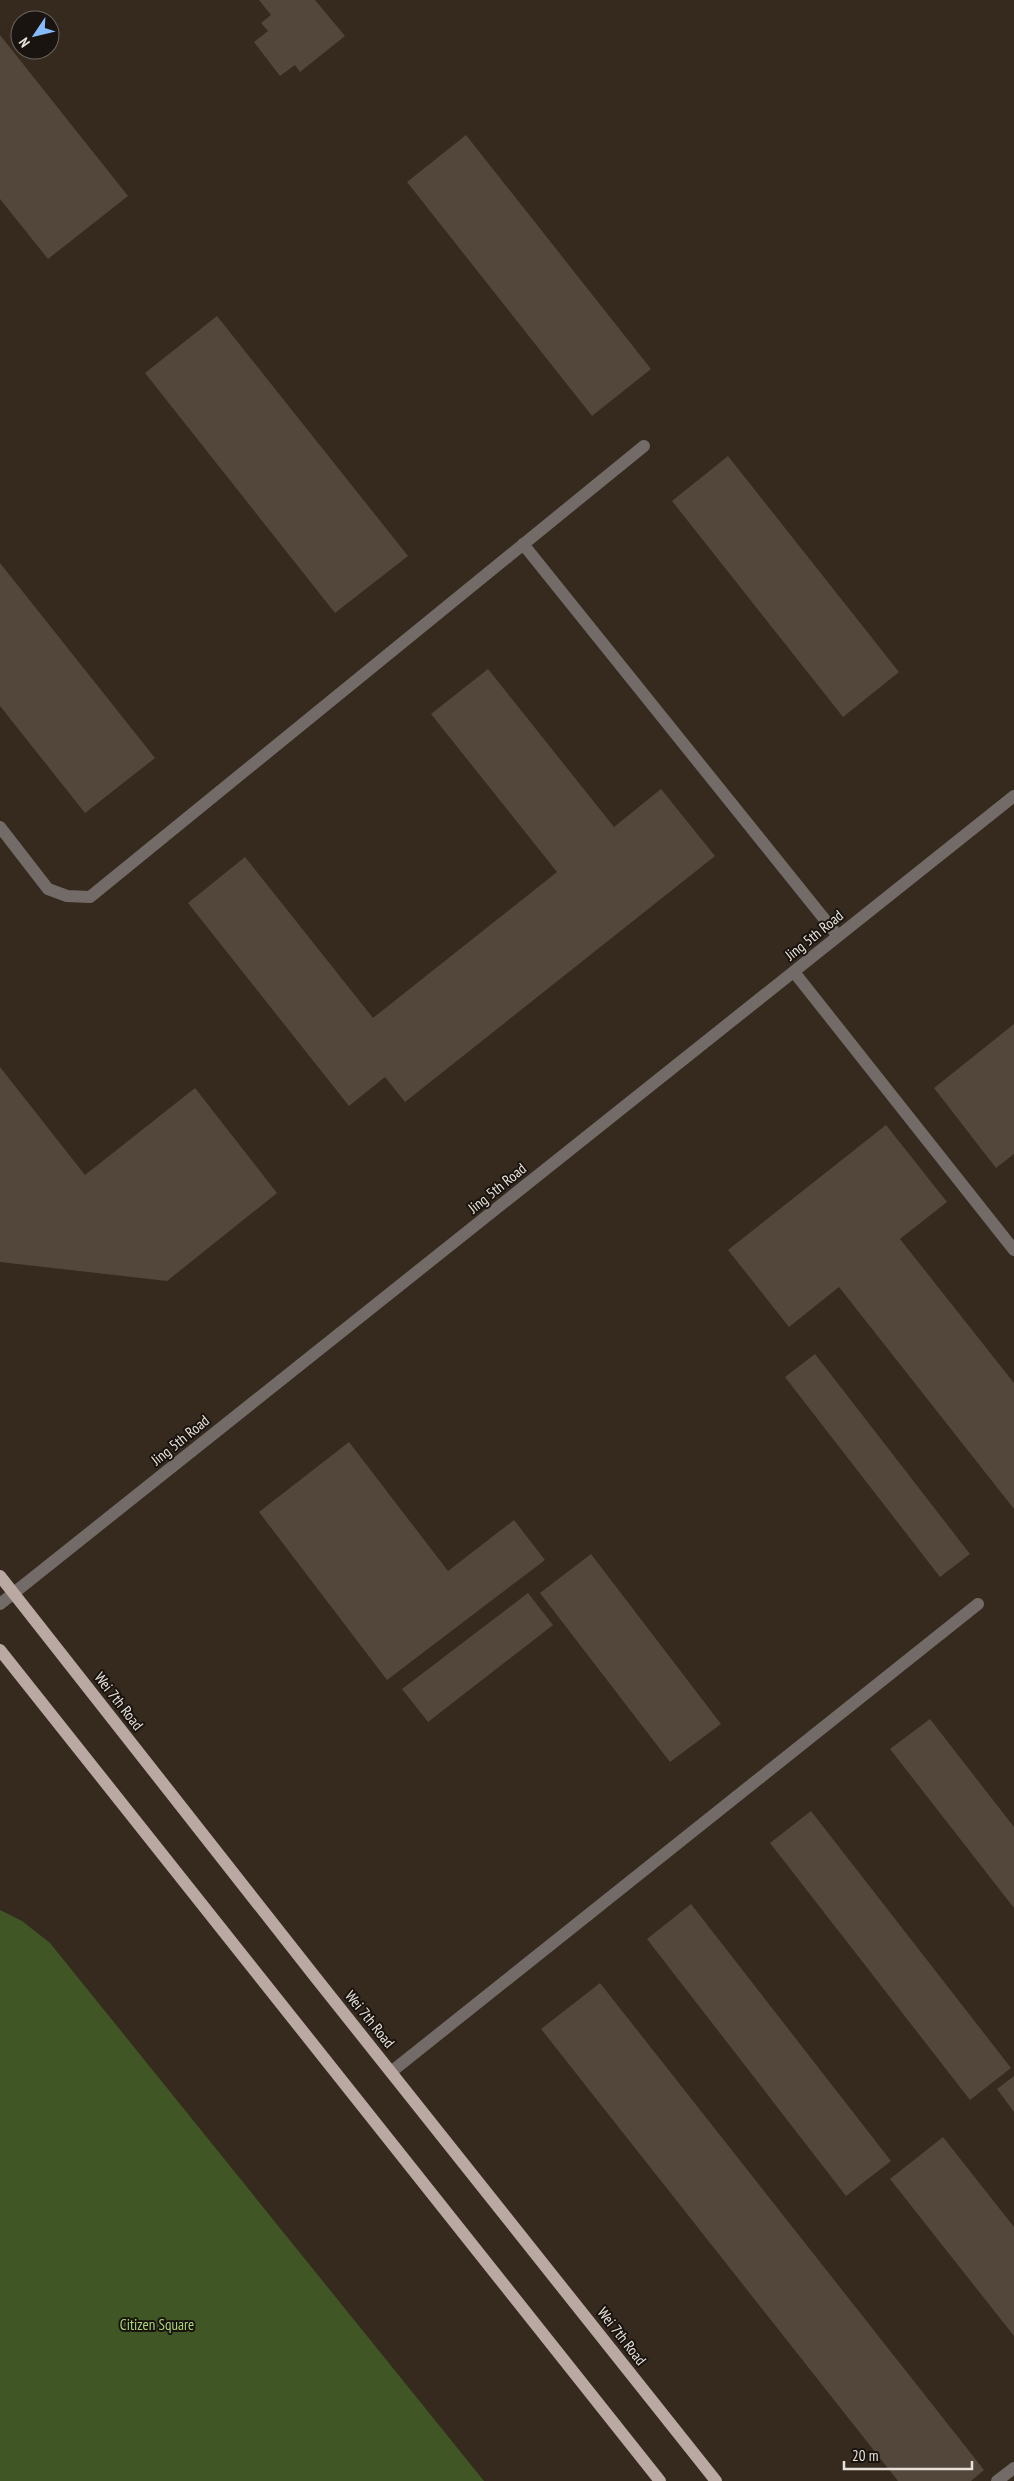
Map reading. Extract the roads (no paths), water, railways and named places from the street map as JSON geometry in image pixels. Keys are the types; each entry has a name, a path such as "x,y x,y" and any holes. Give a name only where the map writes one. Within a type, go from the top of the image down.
{"main road":[{"name":"Wei 7th Road","path":"0,1576 716,2481"},
{"path":"0,1650 660,2481"}],"street":[{"path":"0,827 48,889 67,896 90,896 644,446"},
{"path":"523,544 838,936"},
{"name":"Jing 5th Road","path":"0,1604 1014,796"},
{"path":"794,972 1014,1250"},
{"path":"391,2072 978,1604"},
{"path":"997,2481 1014,2468"}],"park label":[{"name":"Citizen Square","path":"157,2324"}]}
